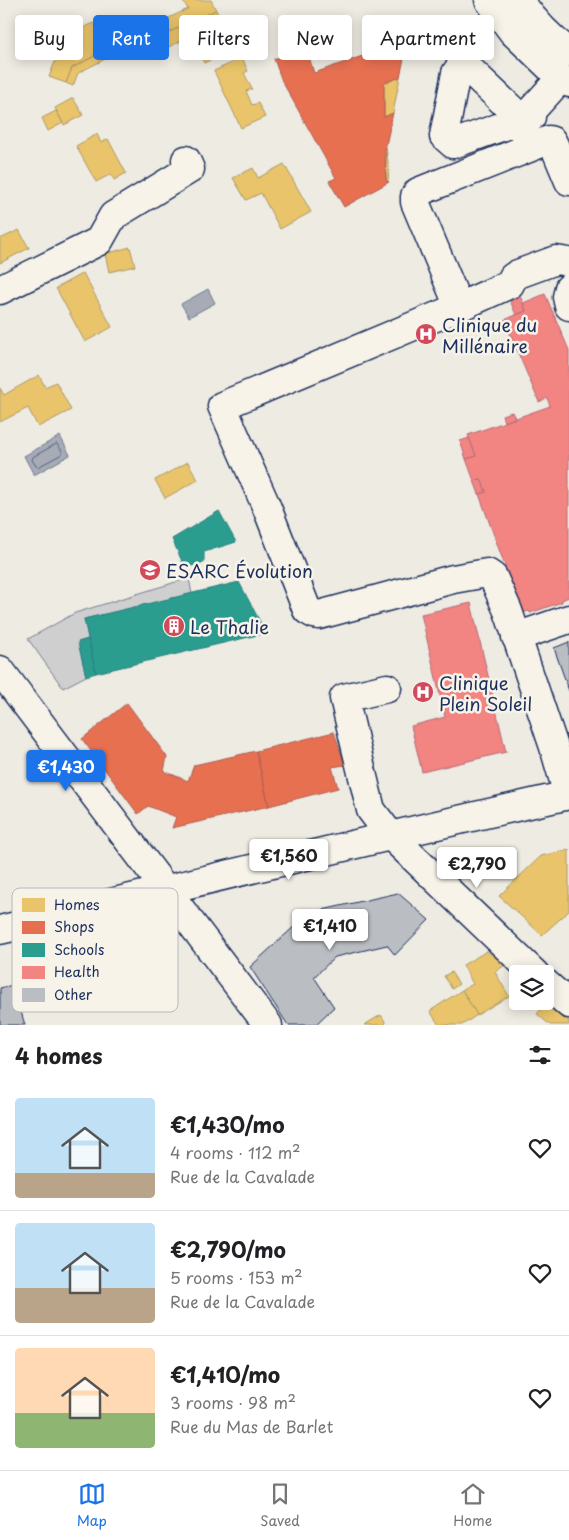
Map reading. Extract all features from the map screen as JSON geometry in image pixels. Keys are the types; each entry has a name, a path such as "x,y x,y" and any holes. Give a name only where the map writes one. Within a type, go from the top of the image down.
{"street":[{"path":"489,0 513,32 565,80 518,117"},
{"path":"520,0 529,14 569,52"},
{"path":"459,308 415,202 415,196 418,192 549,140 552,141 569,181"},
{"path":"0,290 99,241 115,227 113,216 190,169 186,160"},
{"path":"174,888 390,835 568,795 554,747 508,611 493,577 487,573 319,615 310,612 307,610 267,508 222,406 459,308 510,284 516,288 561,270 569,262"},
{"path":"569,288 566,297 569,306"},
{"path":"516,637 569,620"},
{"path":"0,670 164,888"},
{"path":"387,688 344,698 371,810 390,835 526,965"},
{"path":"178,906 268,1025"},
{"path":"554,991 569,1004"}],"shaded area":[{"path":"189,578 192,594 84,619 88,639 78,642 86,676 63,688 28,639 75,613"}],"water":[{"path":"208,289 215,303 189,317 181,304"},
{"path":"60,436 70,455 34,475 24,456"}],"building: Homes":[{"path":"180,0 211,0 216,10 205,15 179,15 179,28 169,32 169,18 188,9"},
{"path":"216,10 218,15 205,15"},
{"path":"93,23 93,57 72,68 66,83 49,77 56,60 83,60 83,28"},
{"path":"179,28 179,42 169,47 169,32"},
{"path":"93,57 93,60 103,60 78,73 73,86 66,83 72,68"},
{"path":"238,60 243,60 248,71 244,73 252,89 246,91 252,105 258,103 265,117 241,128 214,71"},
{"path":"400,77 393,113 384,117 384,83"},
{"path":"73,98 83,115 64,125 55,108"},
{"path":"56,111 63,123 48,131 42,118"},
{"path":"97,134 101,143 108,139 126,173 114,180 111,174 96,182 76,146"},
{"path":"386,147 389,170 388,181 386,182"},
{"path":"284,164 311,212 280,229 261,193 246,200 233,178 253,168 258,178"},
{"path":"19,230 29,248 0,263 0,239"},
{"path":"130,247 135,266 109,272 105,254"},
{"path":"83,273 112,327 85,342 56,288"},
{"path":"39,375 45,387 56,382 71,410 38,427 28,408 0,422 0,388 4,395"},
{"path":"188,462 198,480 165,498 155,480"},
{"path":"569,850 569,911 542,935 499,896 541,856"},
{"path":"487,951 505,965 495,972 509,996 477,1015 462,990 473,984 463,965"},
{"path":"451,972 459,984 452,989 444,976"},
{"path":"462,990 477,1015 462,1025 439,1025 430,1011"},
{"path":"554,1008 569,1021 569,1025 550,1025 537,1014 540,1010 554,1010"},
{"path":"381,1015 386,1023 383,1025 364,1025"}],"building: Shops":[{"path":"362,56 362,60 404,60 400,77 384,83 384,117 393,113 385,150 386,181 389,182 344,207 329,181 336,178 282,81 274,59 278,58 278,60 310,60 314,73"},
{"path":"127,703 167,757 164,771 188,781 194,765 256,751 269,806 172,828 176,817 148,806 138,814 82,739"},
{"path":"334,732 345,765 332,767 338,788 269,806 256,751"}],"building: Schools":[{"path":"219,511 236,542 204,552 204,562 185,568 172,539"},
{"name":"Le Thalie","path":"239,582 266,633 96,673 84,619"},
{"path":"88,639 96,673 86,676 78,642"}],"building: Health":[{"path":"519,293 526,311 516,315 509,298"},
{"name":"Clinique du Millénaire","path":"545,294 569,350 569,597 562,600 562,602 530,613 529,611 522,613 479,494 486,492 481,479 474,481 466,459 476,456 468,435 550,406 547,398 539,402 504,320 526,311 523,303"},
{"path":"512,412 515,418 504,422 502,415"},
{"path":"469,438 476,456 466,459 460,441"},
{"path":"481,479 486,492 479,494 474,481"},
{"path":"471,603 506,752 422,772 411,726 445,717 421,614"}],"building: Other":[{"path":"569,642 569,691 554,648"},
{"path":"398,893 429,920 395,955 387,945 335,957 314,977 334,1007 315,1025 288,1025 250,967 309,913"},
{"path":"12,985 12,1012 21,1012 25,1025 0,1025 0,988"}],"place":[{"name":"Clinique du Millénaire","path":"426,334"},
{"name":"ESARC Évolution","path":"150,570"},
{"name":"Le Thalie","path":"174,626"},
{"name":"Clinique Plein Soleil","path":"423,692"}]}
